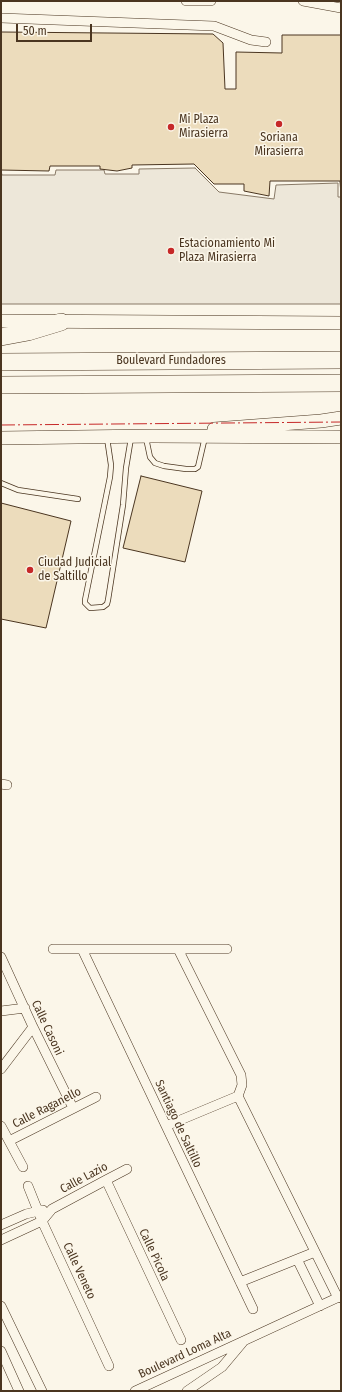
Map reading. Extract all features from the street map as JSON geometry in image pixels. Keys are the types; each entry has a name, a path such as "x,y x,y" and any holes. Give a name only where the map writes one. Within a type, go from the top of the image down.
{"highway":[{"path":"1,337 28,332 61,322"},
{"name":"Boulevard Fundadores","path":"1,362 341,360"},
{"name":"Boulevard Fundadores","path":"1,385 341,383"}],"main road":[{"path":"1,321 341,323"},
{"path":"318,323 341,329"},
{"path":"149,436 198,430 321,421 341,418"},
{"path":"1,438 131,436 341,437"}],"street":[{"path":"186,1 211,1"},
{"path":"303,1 341,8"},
{"path":"1,18 207,25 227,30 251,40 266,42"},
{"path":"53,949 226,949"},
{"name":"Santiago de Saltillo","path":"82,949 253,1309"},
{"path":"178,949 241,1075 242,1085 238,1096 315,1252 339,1297"},
{"name":"Calle Casoni","path":"1,957 33,1027 73,1108"},
{"path":"1,1011 25,1008"},
{"path":"1,1069 33,1027"},
{"path":"166,1126 238,1096"},
{"name":"Calle Raganello","path":"9,1141 96,1097"},
{"path":"1,1126 23,1167"},
{"name":"Calle Lazio","path":"1,1240 42,1221 52,1209 128,1169"},
{"name":"Calle Picola","path":"106,1180 181,1340"},
{"name":"Calle Veneto","path":"28,1186 37,1210 109,1366"},
{"name":"Calle Lazio","path":"1,1225 37,1210 52,1209"},
{"path":"240,1282 315,1252"},
{"path":"297,1259 320,1306"},
{"name":"Boulevard Loma Alta","path":"135,1391 339,1297"},
{"path":"1,1306 42,1391"},
{"name":"Boulevard Loma Alta","path":"187,1391 222,1367 246,1339"},
{"path":"1,1351 19,1391"}],"lane":[{"path":"107,437 111,464 110,477 85,600 85,603 90,608 103,607 108,600 124,505 126,468 131,436"},
{"path":"149,436 150,457 155,463 164,466 186,469 195,469 198,467 205,436"},
{"path":"1,483 18,490 78,499"}],"shaded area":[{"name":"Estacionamiento Mi Plaza Mirasierra","path":"195,168 219,192 274,199 276,185 338,183 338,197 341,197 341,304 1,304 1,171 2,175 55,175 56,170 104,170 105,174 139,174 139,169"}],"building":[{"name":"Mi Plaza Mirasierra","path":"1,32 213,34 223,43 225,89 236,89 236,52 282,53 282,35 341,35 341,195 340,181 270,181 269,196 244,191 244,184 214,184 194,164 132,165 132,168 117,171 100,169 100,166 50,166 49,171 1,170"},
{"path":"141,476 202,491 185,562 123,548"},
{"name":"Ciudad Judicial de Saltillo","path":"1,503 71,521 46,628 1,619"}],"power":[{"path":"1,425 341,422"}],"place":[{"name":"Soriana Mirasierra","path":"279,124"},
{"name":"Mi Plaza Mirasierra","path":"171,127"},
{"name":"Estacionamiento Mi Plaza Mirasierra","path":"171,251"},
{"name":"Ciudad Judicial de Saltillo","path":"30,570"}]}
